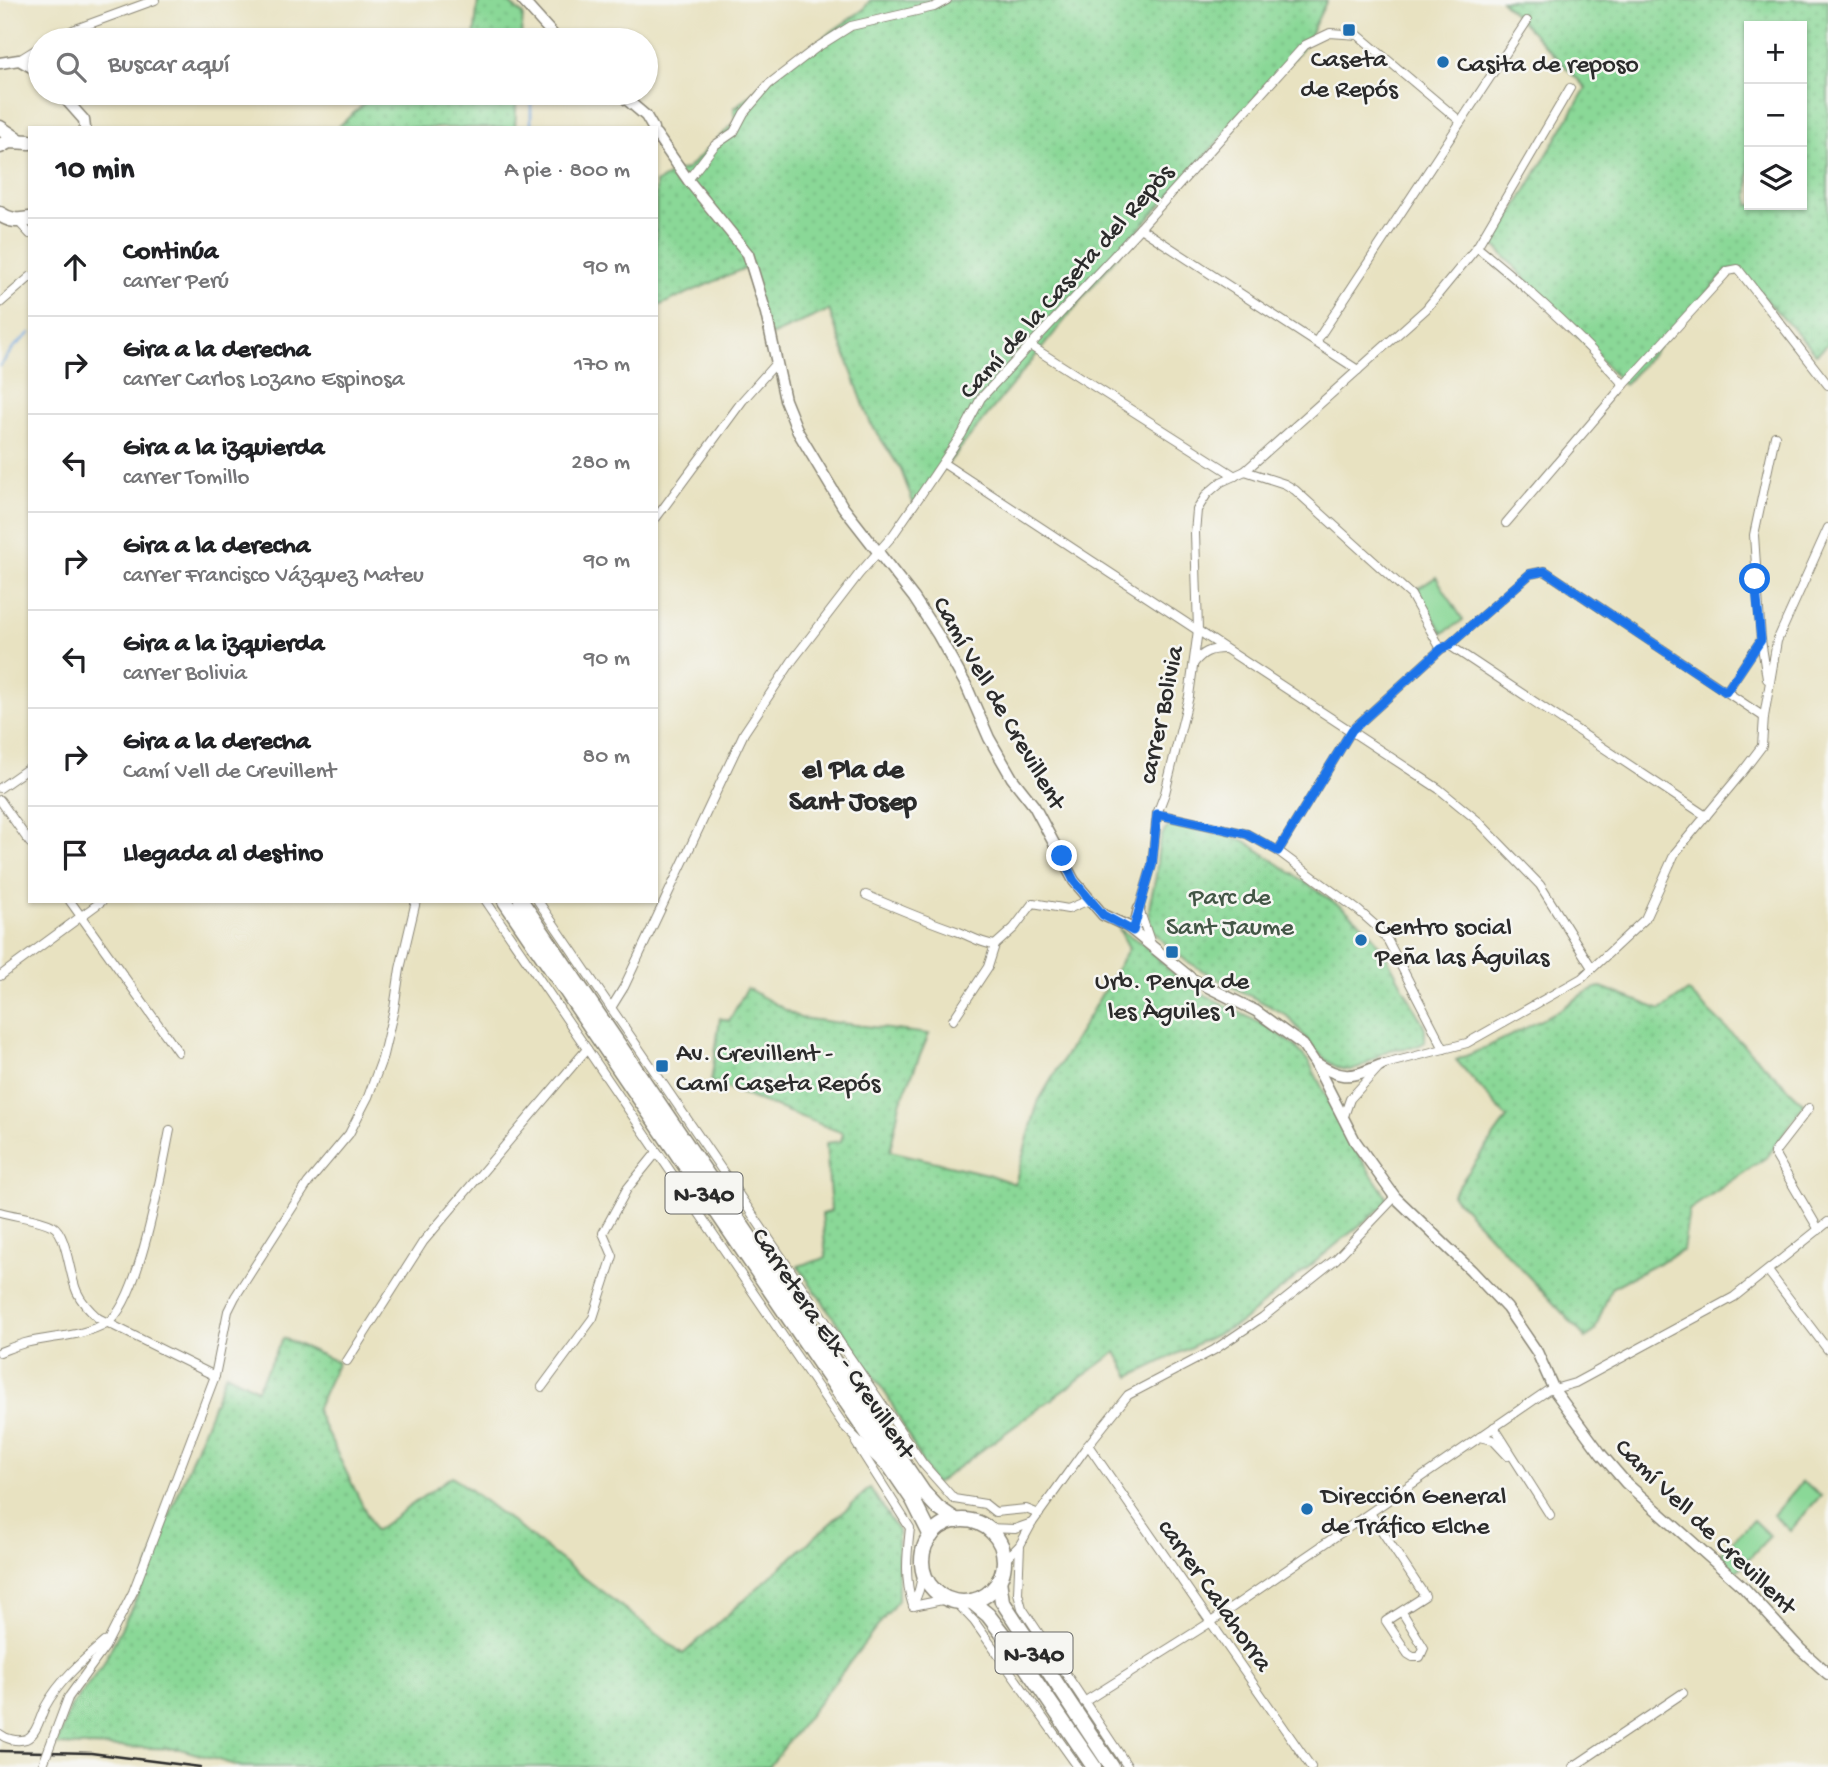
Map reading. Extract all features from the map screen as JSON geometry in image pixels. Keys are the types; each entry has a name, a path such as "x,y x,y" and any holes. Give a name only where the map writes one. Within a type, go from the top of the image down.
{"highway":[{"path":"0,128 24,141"},
{"path":"0,146 24,141"},
{"name":"Carretera Elx - Crevillent","path":"506,903 903,1485 931,1536"},
{"name":"Carretera Elx - Crevillent","path":"522,903 923,1492 938,1508 957,1521"},
{"path":"923,1572 922,1556 931,1536 948,1523 957,1521"},
{"name":"N-340","path":"957,1521 970,1521 986,1528"},
{"path":"986,1528 997,1540 1003,1562 999,1580"},
{"name":"N-340","path":"923,1572 932,1588 988,1615 1008,1640 1094,1767"},
{"name":"N-340","path":"958,1601 989,1592 999,1580"},
{"name":"N-340","path":"999,1580 1002,1601 1112,1767"},
{"path":"1080,1721 1127,1767"}],"street":[{"path":"78,28 155,0"},
{"path":"522,0 547,28"},
{"path":"688,180 715,145 734,132 744,113 769,84 816,48 851,26 934,7 947,0"},
{"path":"1316,342 1527,22"},
{"name":"Camí de la Caseta del Repòs","path":"611,1008 624,987 744,733 792,661 893,535 943,463 981,398 1140,228 1305,45 1329,33 1358,35 1461,121"},
{"path":"0,63 19,60 28,54"},
{"path":"19,60 28,65"},
{"name":"carrer Bolivia","path":"1139,909 1152,865 1157,814 1165,793 1189,696 1198,630 1195,533 1197,510 1207,494 1221,482 1245,471 1426,309 1478,247 1570,88"},
{"path":"71,105 84,120 85,126"},
{"path":"633,105 646,116 652,126"},
{"name":"Camí Vell de Crevillent","path":"658,137 688,180 748,254 766,313 785,400 798,432 843,507 914,598 939,635 1012,778 1034,806 1074,881 1103,915 1152,944 1163,957 1192,979 1256,1011 1303,1045 1355,1141 1395,1197 1472,1270 1507,1308 1537,1352 1554,1390 1601,1454 1626,1483 1744,1588 1800,1649 1828,1674"},
{"path":"1140,228 1358,370"},
{"path":"1478,247 1548,306 1592,348 1624,385"},
{"path":"1507,523 1624,385 1728,271 1738,269 1828,385"},
{"path":"0,303 28,279"},
{"path":"1029,345 1235,476"},
{"path":"658,515 743,400 776,363"},
{"path":"1767,695 1754,535 1775,436"},
{"path":"943,463 1439,789 1478,821 1540,885 1592,968"},
{"path":"1245,471 1295,490 1410,595 1445,647 1706,816"},
{"path":"1315,1063 1342,1076 1359,1074 1381,1065 1467,1043 1582,978 1645,919 1675,853 1762,746 1763,717 1777,641 1828,528"},
{"path":"1278,851 1352,730 1530,574 1545,571 1763,717"},
{"path":"1726,692 1761,640"},
{"path":"1193,664 1212,649 1224,649"},
{"path":"0,788 28,767"},
{"path":"0,800 28,840"},
{"path":"1157,814 1247,834 1278,851 1359,911 1376,926 1398,958 1444,1049"},
{"path":"866,895 978,942 995,945"},
{"path":"953,1020 988,967 995,945 1014,928 1033,903 1068,909 1089,900"},
{"path":"71,903 178,1052"},
{"path":"0,976 99,903"},
{"path":"42,1767 68,1698 111,1635 133,1592 215,1376 228,1311 308,1183 349,1135 368,1097 382,1059 416,903"},
{"path":"487,903 845,1427 910,1528 907,1575 913,1605"},
{"path":"539,903 923,1464 954,1499 985,1504 995,1512 1027,1509 1039,1514"},
{"path":"1133,931 1139,909"},
{"path":"1139,909 1152,944"},
{"path":"347,1361 423,1242 587,1049"},
{"path":"1343,1119 1350,1099 1381,1065"},
{"path":"1342,1076 1330,1093 1344,1097 1355,1092"},
{"path":"1809,1108 1774,1153 1819,1230"},
{"path":"0,1352 26,1343 77,1334 108,1322 118,1315 143,1249 170,1130"},
{"path":"542,1387 593,1318 613,1256 603,1234 626,1189 657,1152"},
{"path":"1003,1562 1020,1545 1032,1523 1088,1445 1128,1395 1214,1350 1263,1317 1336,1259 1395,1197"},
{"path":"0,1212 56,1228 64,1237 69,1272 78,1295 98,1318 215,1376"},
{"path":"1084,1702 1210,1622 1547,1391 1574,1383 1734,1297 1828,1222"},
{"path":"1768,1271 1828,1350"},
{"path":"841,1346 877,1426"},
{"path":"845,1427 903,1485"},
{"path":"1494,1427 1550,1515"},
{"path":"1480,1437 1493,1440 1513,1459"},
{"name":"carrer Calahorra","path":"1088,1445 1311,1767"},
{"path":"1370,1513 1425,1596 1386,1621 1408,1654 1420,1657 1424,1648 1402,1612"},
{"path":"986,1528 1015,1529 1032,1523"},
{"path":"1020,1545 1018,1593 1022,1608 1127,1767"},
{"path":"913,1605 923,1572"},
{"path":"913,1605 958,1601 1078,1767"},
{"path":"0,1734 15,1740 25,1740 33,1734 46,1704 76,1666 111,1635"},
{"path":"1573,1767 1683,1693"}],"green space":[{"path":"478,0 506,0 523,15 522,28 475,28"},
{"path":"870,0 1327,0 1305,45 1140,228 914,505 901,470 870,422 829,310 766,338 745,268 658,306 658,182 675,172 687,169 735,122 734,108 804,51 864,9"},
{"path":"1501,0 1828,0 1828,344 1816,354 1738,269 1727,271 1624,385 1494,245 1586,88"},
{"path":"363,105 516,105 515,126 339,126"},
{"path":"1436,577 1463,620 1443,633 1416,590"},
{"name":"Parc de Sant Jaume","path":"1170,826 1245,841 1347,911 1368,929 1386,955 1425,1028 1425,1042 1414,1047 1388,1050 1354,1070 1338,1068 1315,1049 1285,1015 1220,981 1165,944 1153,930 1149,912 1160,841"},
{"path":"1119,929 1145,945 1170,971 1203,994 1270,1028 1295,1046 1309,1062 1351,1144 1386,1196 1387,1203 1240,1323 1130,1377 1116,1352 934,1485 888,1397 798,1266 826,1258 822,1214 831,1211 826,1143 841,1141 843,1133 711,1082 720,1018 729,1021 747,988 800,1018 929,1034 900,1103 890,1151 987,1174 1015,1184 1038,1102 1129,948"},
{"path":"1601,987 1661,1010 1688,991 1804,1104 1768,1156 1689,1210 1683,1250 1611,1288 1595,1330 1586,1338 1452,1195 1507,1118 1456,1060 1521,1030 1585,993"},
{"path":"283,1338 338,1362 316,1410 375,1531 452,1476 683,1654 870,1488 898,1531 898,1600 769,1767 242,1767 180,1749 57,1745 70,1708 102,1666 137,1597 226,1373 257,1389"},
{"path":"1802,1482 1821,1495 1790,1531 1773,1515"},
{"path":"1753,1520 1770,1536 1735,1573 1718,1556"}],"waterway":[{"path":"531,105 531,126"},
{"path":"0,366 14,347 28,335"}],"railway":[{"path":"0,1751 91,1753 200,1767"}],"place":[{"name":"Caseta de Repós","path":"1349,30"},
{"name":"Casita de reposo","path":"1443,62"},
{"name":"Centro social Peña las Águilas","path":"1361,940"},
{"name":"Urb. Penya de les Àguiles 1","path":"1172,952"},
{"name":"Av. Crevillent - Camí Caseta Repós","path":"662,1066"},
{"name":"Dirección General de Tráfico Elche","path":"1307,1509"}],"district":[{"name":"el Pla de Sant Josep","path":"853,783"}],"route":[{"path":"1062,856 1074,881 1103,915 1133,931 1152,865 1157,814 1247,834 1278,851 1352,730 1441,649 1530,574 1545,571 1726,692 1761,640 1755,579"}]}
